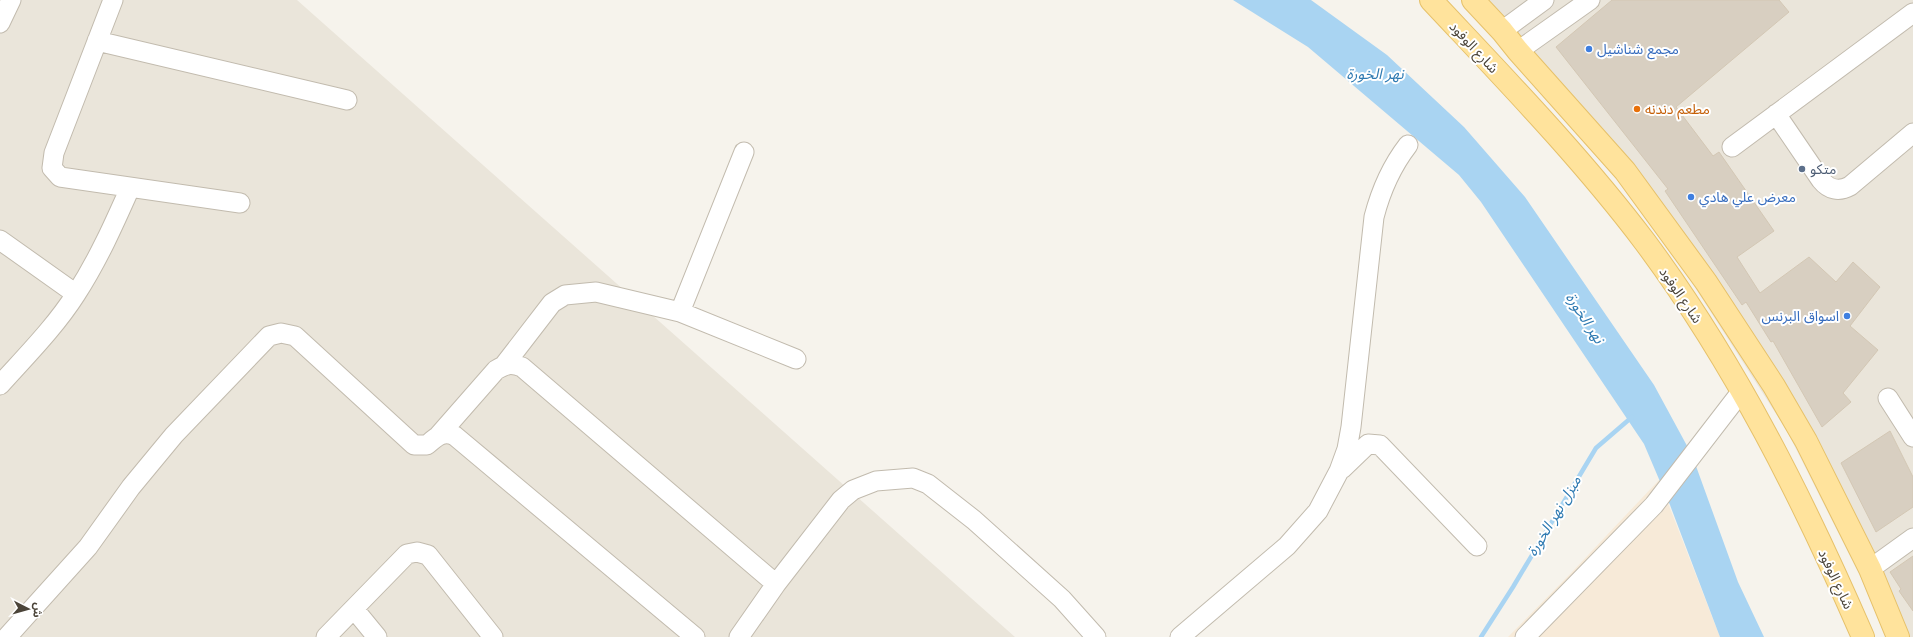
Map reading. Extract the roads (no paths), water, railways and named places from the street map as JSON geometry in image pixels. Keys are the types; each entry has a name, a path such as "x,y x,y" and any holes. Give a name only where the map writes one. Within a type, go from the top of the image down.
{"main road":[{"name":"شارع الوفود","path":"1431,0 1591,176 1645,242 1694,314 1767,435 1840,584 1863,637"},
{"name":"شارع الوفود","path":"1473,0 1625,171 1706,282 1774,386 1802,434 1870,569 1898,637"}],"street":[{"path":"0,23 11,0"},
{"path":"113,0 54,154 52,168 60,177 240,203"},
{"path":"1502,31 1544,0"},
{"path":"1518,51 1590,0"},
{"path":"1732,147 1913,13"},
{"path":"97,41 347,100"},
{"path":"1776,114 1825,184 1834,189 1840,190 1850,186 1913,134"},
{"path":"1180,637 1287,546 1318,511 1339,471 1351,427 1374,217 1378,201 1390,172 1408,145"},
{"path":"680,312 744,152"},
{"path":"0,385 57,319 76,294 110,232 130,188"},
{"path":"0,240 76,294"},
{"path":"7,637 88,547 131,487 174,435 269,336 281,333 295,336 414,445 427,446 496,370 505,364 552,303 565,295 596,292 680,312 796,359"},
{"path":"505,364 512,363 522,367 776,584"},
{"path":"1525,637 1654,505 1741,392"},
{"path":"1888,398 1913,437"},
{"path":"438,434 448,432 455,436 695,637"},
{"path":"1339,471 1368,444 1380,445 1477,546"},
{"path":"738,637 776,584 841,500 853,490 876,481 913,478 928,484 974,520 1062,599 1096,637"},
{"path":"1870,569 1913,538"},
{"path":"326,637 407,554 417,552 428,555 493,637"},
{"path":"354,609 377,637"}],"water":[{"name":"نهر الخورة","path":"1233,0 1311,0 1387,55 1464,127 1525,197 1654,385 1692,455 1738,582 1764,637 1720,637 1670,505 1644,444 1481,202 1459,175 1308,47"}],"waterway":[{"name":"مبزل نهر الخورة","path":"1481,637 1513,587 1596,448 1632,417"}],"place":[{"name":"مجمع شناشيل","path":"1589,49"},
{"name":"مطعم دندنه","path":"1637,109"},
{"name":"متكو","path":"1802,169"},
{"name":"معرض علي هادي","path":"1691,197"},
{"name":"اسواق البرنس","path":"1847,316"}]}
